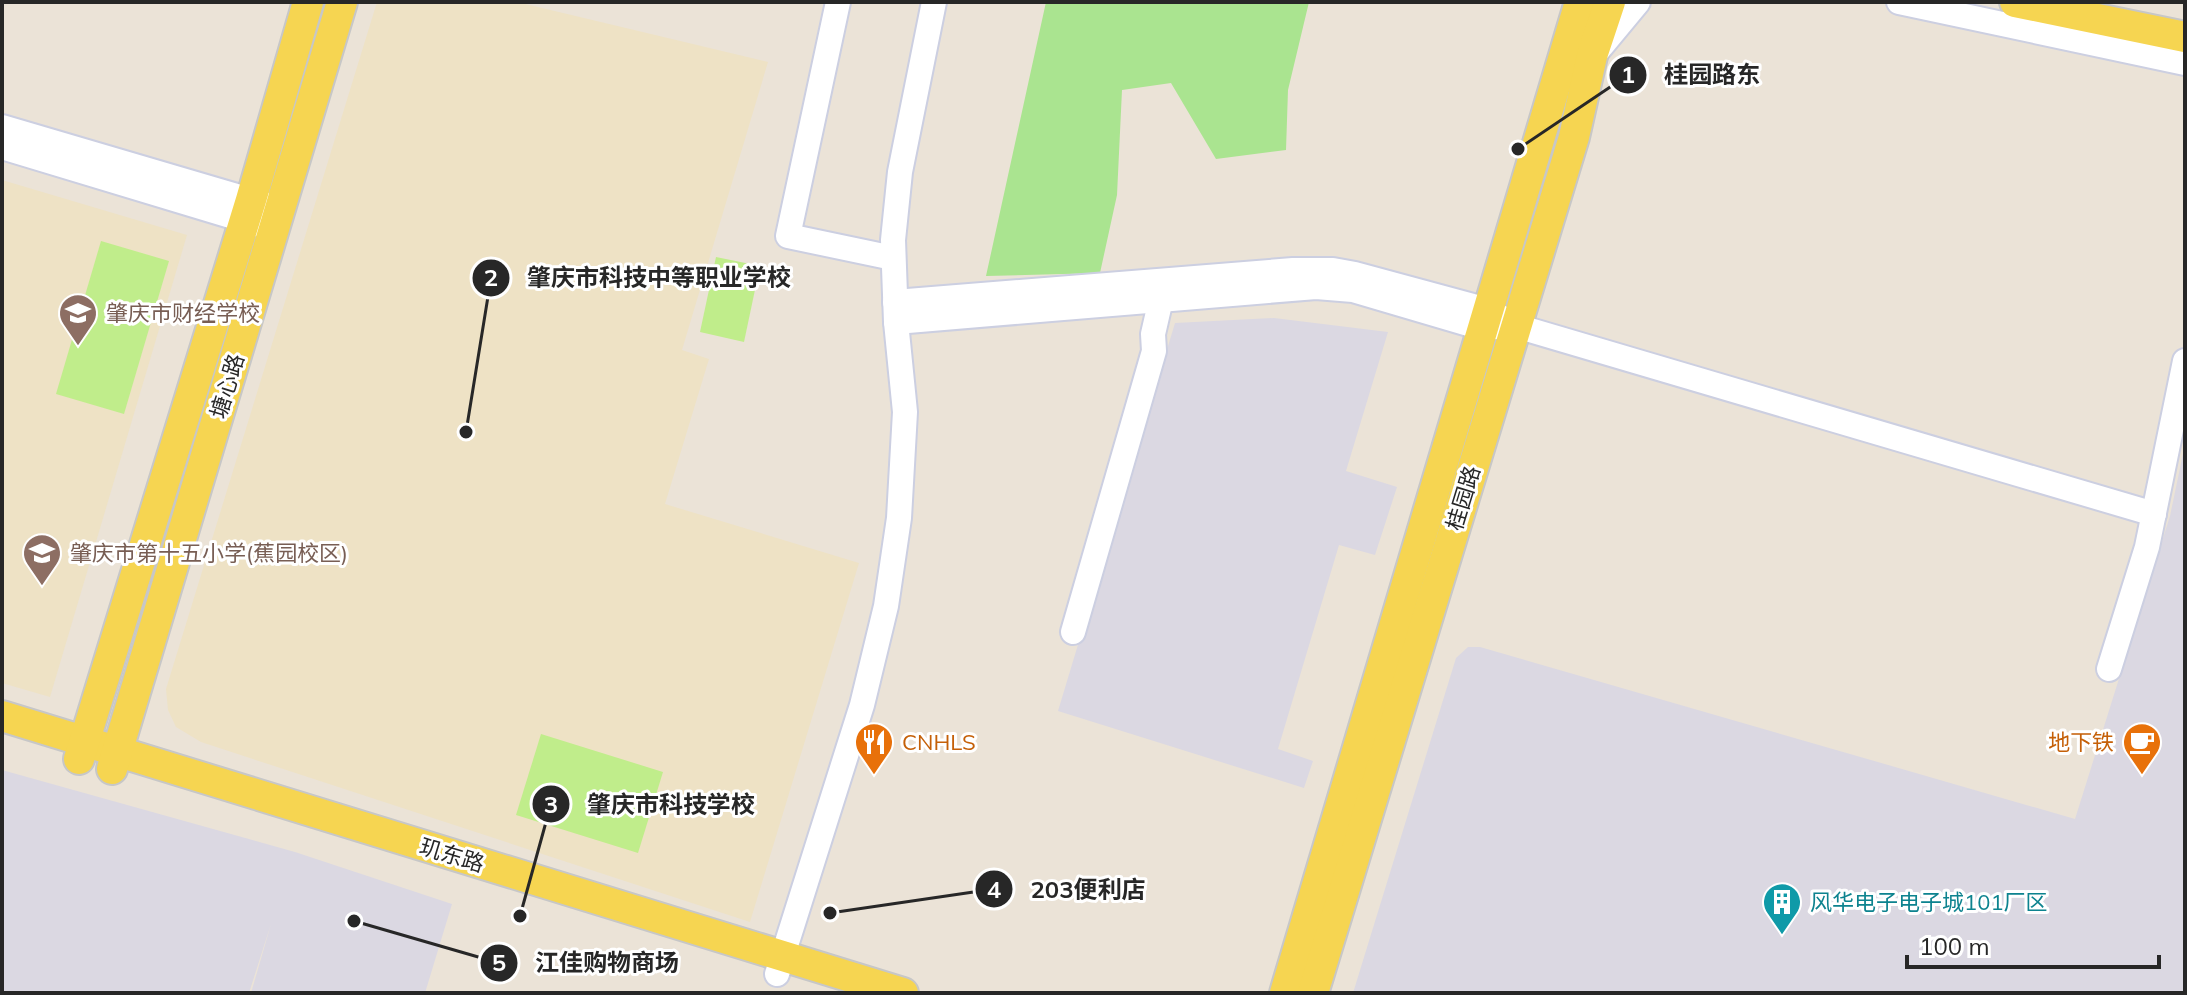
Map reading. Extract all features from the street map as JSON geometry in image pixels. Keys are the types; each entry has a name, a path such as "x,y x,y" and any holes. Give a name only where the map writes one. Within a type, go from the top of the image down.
{"main road":[{"name":"塘心路","path":"81,751 248,210 308,2"},
{"name":"塘心路","path":"114,761 342,2"},
{"name":"桂园路","path":"1285,993 1580,2"},
{"name":"桂园路","path":"1313,993 1574,137 1592,56 1610,2"},
{"path":"2015,2 2185,37"},
{"name":"玑东路","path":"2,716 81,751"},
{"name":"玑东路","path":"2,737 81,751 781,965 903,993"},
{"path":"1273,993 1298,950"},
{"name":"玑东路","path":"781,965 840,993"}],"street":[{"path":"838,2 788,236 893,258"},
{"path":"781,965 862,705 886,606 899,518 905,412 893,240 900,172 934,2"},
{"path":"1554,89 1565,2"},
{"path":"1592,56 1638,2"},
{"path":"1899,2 2185,63"},
{"path":"2,127 278,219"},
{"path":"2,147 248,210"},
{"path":"896,312 1312,269 1355,274 1485,319"},
{"path":"896,312 1161,299 1295,287 1353,290 1516,326 2154,514"},
{"path":"1073,632 1154,351 1153,334 1161,299"},
{"path":"2109,669 2147,547 2185,361"}],"shaded area":[{"path":"377,2 517,2 768,62 682,350 709,359 665,504 859,563 750,922 201,742 176,727 168,710 166,689"},
{"name":"肇庆市财经学校","path":"2,180 187,235 50,697 2,683"},
{"path":"1274,318 1388,332 1346,471 1397,487 1375,555 1339,545 1278,749 1313,761 1304,788 1058,711 1175,323"},
{"path":"2185,444 2185,993 1353,993 1456,658 1468,647 1480,647 2075,819 2170,516"},
{"path":"2,770 295,852 452,904 425,993 251,993 271,924 249,993 2,993"}],"green space":[{"path":"1046,2 1309,2 1288,90 1286,150 1216,159 1171,83 1122,90 1117,195 1100,273 986,276"},
{"path":"101,241 169,261 124,414 56,394"},
{"path":"716,257 760,266 744,342 700,332"},
{"path":"541,734 663,772 638,853 516,815"}],"place":[{"name":"桂园路东","path":"1518,149"},
{"name":"肇庆市财经学校","path":"78,347"},
{"name":"肇庆市科技中等职业学校","path":"466,432"},
{"name":"肇庆市第十五小学(蕉园校区)","path":"42,587"},
{"name":"CNHLS","path":"874,776"},
{"name":"地下铁","path":"2142,776"},
{"name":"203便利店","path":"830,913"},
{"name":"肇庆市科技学校","path":"520,916"},
{"name":"江佳购物商场","path":"354,921"},
{"name":"风华电子电子城101厂区","path":"1782,936"}]}
